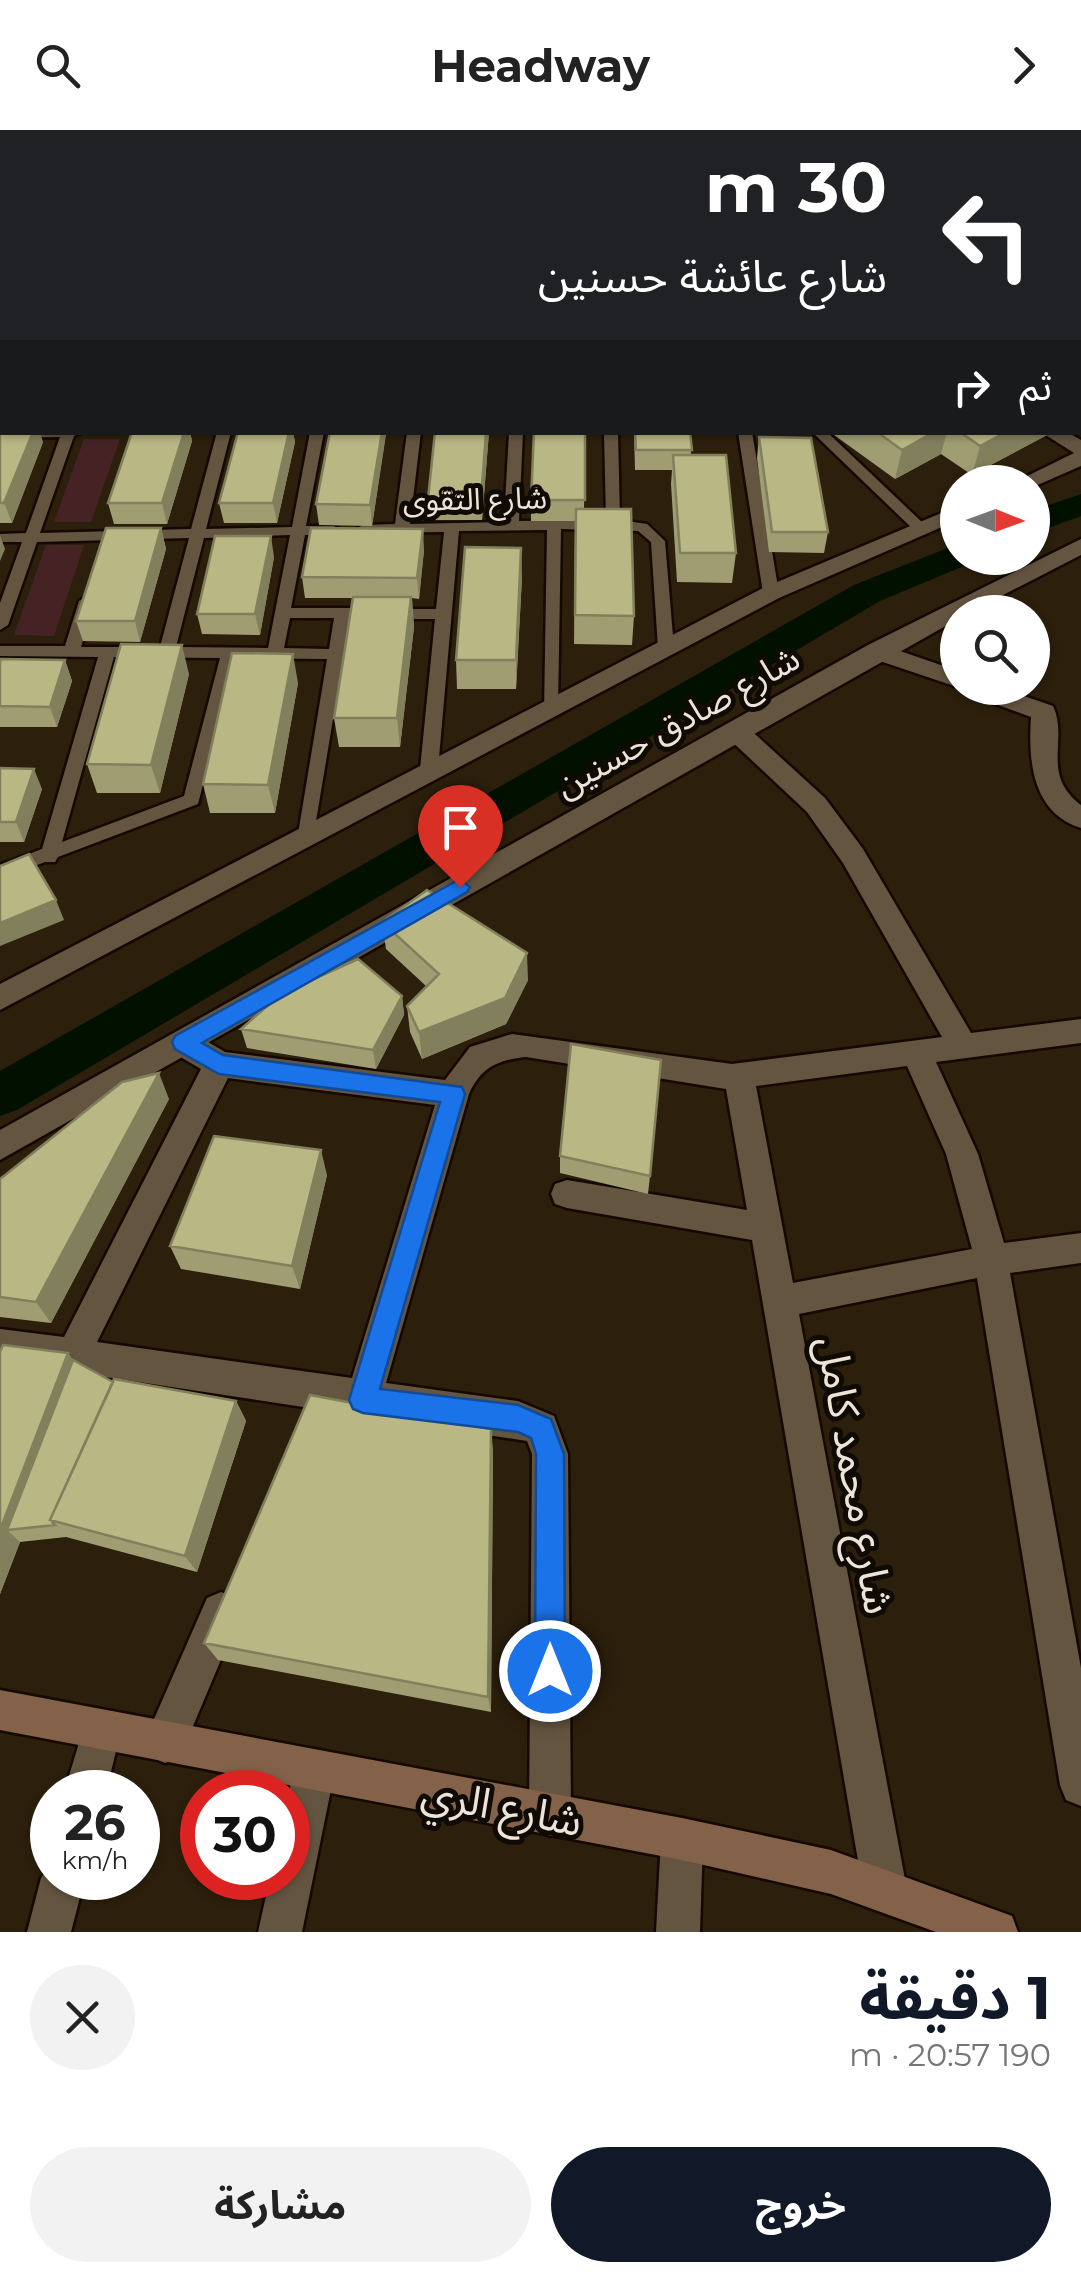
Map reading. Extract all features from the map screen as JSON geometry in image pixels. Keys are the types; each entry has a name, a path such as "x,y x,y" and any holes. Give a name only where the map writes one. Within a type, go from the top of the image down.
{"main road":[{"name":"شارع الري","path":"0,1710 682,1839 831,1872 983,1929"}],"street":[{"path":"1057,435 1081,449"},
{"path":"1050,471 1081,458"},
{"name":"شارع صادق حسنين","path":"0,998 429,769 771,593 940,520"},
{"name":"شارع صادق حسنين","path":"0,1146 878,651 1075,553"},
{"path":"878,651 940,673"},
{"path":"1024,705 1044,712 1043,776 1059,802 1081,818"},
{"path":"736,731 816,804 896,924 963,1046"},
{"path":"363,1400 454,1094 462,1073 475,1056 499,1046 526,1045 738,1076 1081,1031"},
{"path":"183,1042 219,1064 454,1094"},
{"path":"916,1052 953,1126 979,1194 1081,1785"},
{"path":"74,1356 219,1064"},
{"name":"شارع محمد كامل","path":"738,1076 885,1890"},
{"path":"567,1194 766,1228"},
{"path":"779,1302 991,1260 1081,1248"},
{"path":"5,1357 74,1356 530,1421 548,1440 550,1815"},
{"path":"299,1430 314,1393"},
{"path":"165,1742 236,1577"},
{"path":"91,1770 101,1731"},
{"path":"280,1932 314,1770"},
{"path":"678,1932 682,1839"},
{"path":"49,1932 57,1900"}],"lane":[{"path":"0,625 71,435"},
{"path":"168,652 223,435"},
{"path":"275,653 316,435"},
{"path":"402,528 414,435"},
{"path":"511,526 516,435"},
{"path":"611,435 613,524"},
{"path":"745,435 771,593"},
{"path":"823,435 920,528"},
{"path":"103,552 114,518"},
{"path":"550,708 554,525"},
{"name":"شارع التقوى","path":"0,538 554,525 642,527 658,542 666,648"},
{"path":"429,769 452,528"},
{"path":"71,652 92,585"},
{"path":"283,613 444,614"},
{"path":"307,834 342,613"},
{"path":"0,651 336,654"},
{"path":"49,856 107,652"},
{"path":"0,872 192,800 229,653"}],"shaded area":[{"path":"84,439 120,439 91,522 54,522"},
{"path":"46,545 84,545 54,636 14,635"}],"building":[{"path":"0,435 32,435 4,503 0,503"},
{"path":"131,435 183,435 162,503 108,503"},
{"path":"237,435 288,435 273,503 219,503"},
{"path":"329,435 382,435 370,505 316,504"},
{"path":"435,435 486,435 481,500 428,499"},
{"path":"534,435 585,435 585,500 531,500"},
{"path":"635,435 690,435 692,450 636,450"},
{"path":"881,435 929,435 902,450"},
{"path":"964,435 1000,435 980,446"},
{"path":"759,437 811,438 828,532 772,532"},
{"path":"673,455 726,455 736,553 680,553"},
{"path":"576,509 631,509 634,616 575,615"},
{"path":"106,528 161,528 135,621 76,621"},
{"path":"311,528 423,529 417,578 302,577"},
{"path":"215,536 271,536 255,614 197,614"},
{"path":"465,547 521,548 516,660 456,660"},
{"path":"353,597 411,597 397,718 334,718"},
{"path":"121,644 182,645 151,765 87,764"},
{"path":"232,653 293,654 268,785 203,784"},
{"path":"1,659 65,660 50,707 0,706"},
{"path":"0,768 34,769 16,822 0,822"},
{"path":"29,854 56,900 0,923 0,866"},
{"path":"427,890 527,953 505,998 419,1032 407,1006 439,974 382,922"},
{"path":"358,959 402,996 373,1050 241,1029 281,994"},
{"path":"571,1044 661,1060 650,1176 560,1156"},
{"path":"159,1073 36,1302 0,1297 0,1179 122,1082"},
{"path":"214,1136 321,1150 292,1266 170,1246"},
{"path":"3,1345 68,1353 0,1530 0,1352"},
{"path":"73,1360 113,1382 50,1520 55,1525 7,1530"},
{"path":"114,1379 236,1401 185,1556 50,1520"},
{"path":"310,1395 491,1429 488,1697 204,1643"}],"waterway":[{"path":"1050,517 1081,504"},
{"path":"0,1095 867,593 940,563"}],"route":[{"path":"460,887 183,1042 219,1064 454,1094 363,1400 518,1419 541,1428 550,1454 550,1671"}]}
